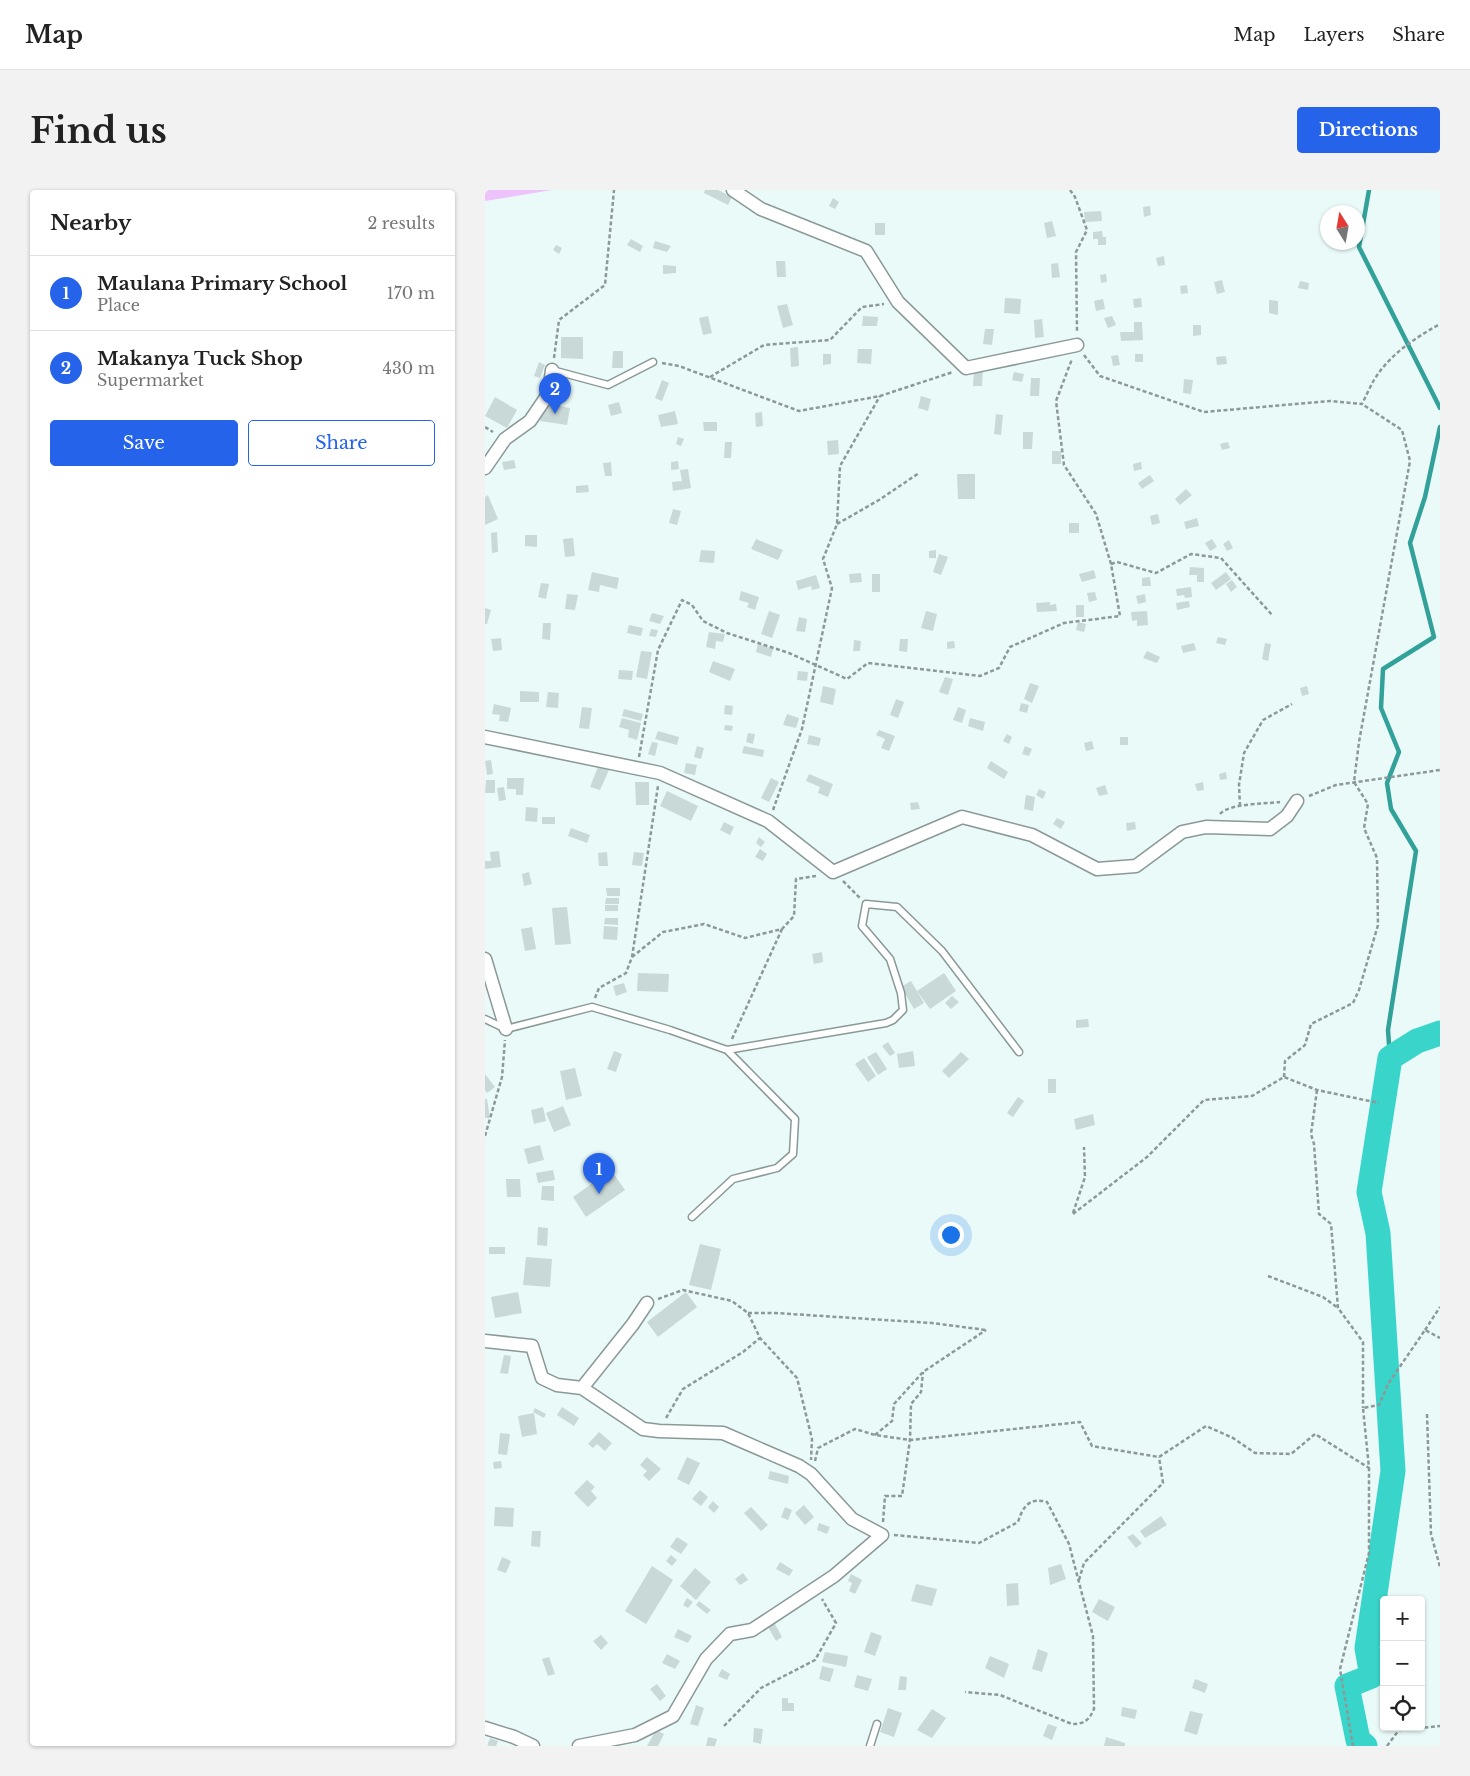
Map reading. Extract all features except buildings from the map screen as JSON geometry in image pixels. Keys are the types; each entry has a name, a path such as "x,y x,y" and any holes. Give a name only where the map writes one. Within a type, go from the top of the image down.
{"street":[{"path":"733,190 761,209 866,252 898,302 966,368 1077,346"},
{"path":"485,468 505,439 530,421 549,393 552,370"},
{"path":"485,737 660,773 769,820 833,872 962,817 1032,835 1097,869 1136,866 1183,832 1206,827 1270,829 1287,816 1297,801"},
{"path":"485,959 506,1029"},
{"path":"582,1388 633,1324 647,1303"},
{"path":"485,1342 532,1346 542,1378 557,1386 582,1388 643,1429 723,1433 799,1466 811,1474 852,1519 882,1536 834,1576 752,1630 730,1634 706,1659 673,1716 635,1735 579,1746"},
{"path":"485,1728 514,1737 533,1746"}],"lane":[{"path":"552,370 608,385 653,362"},
{"path":"727,1050 886,1023 893,1020 903,1010 901,993 889,958 862,926 866,904 897,907 942,951 1019,1052"},
{"path":"485,1019 506,1029 592,1006 727,1050 795,1119 793,1154 777,1168 733,1179 692,1217"},
{"path":"870,1746 877,1724"}],"path":[{"path":"552,370 559,320 605,285 614,190"},
{"path":"637,768 658,650 682,600 693,605 703,621 727,633 789,653 847,679 868,663 980,676 999,668 1010,647 1064,623 1119,616 1111,564 1096,514 1064,465 1057,401 1077,346 1077,252 1087,230 1075,197 1070,190"},
{"path":"710,377 765,344 830,340 862,307 898,302"},
{"path":"1362,404 1375,379 1402,349 1412,340 1440,324"},
{"path":"1077,346 1100,376 1204,412 1330,401 1362,404 1401,430 1410,461 1359,742 1355,782 1368,804 1364,828 1377,858 1378,925 1359,990 1353,1002 1311,1024 1305,1045 1285,1061 1284,1077"},
{"path":"653,362 679,366 799,411 880,396 966,368"},
{"path":"769,820 802,729 832,588 823,559 837,524 841,466 880,396"},
{"path":"837,524 919,474"},
{"path":"1111,564 1117,562 1156,573 1191,554 1221,558 1273,616"},
{"path":"1239,806 1239,785 1244,753 1263,720 1292,704"},
{"path":"1206,827 1223,811 1239,806 1297,801 1336,785 1440,770"},
{"path":"592,1006 599,988 626,973 632,957 660,773"},
{"path":"727,1050 782,930 793,916 796,879 833,872 866,904"},
{"path":"632,957 663,932 704,924 745,938 782,930"},
{"path":"485,1136 502,1077 506,1029"},
{"path":"1284,1077 1317,1090 1379,1103"},
{"path":"1084,1147 1085,1177 1073,1214 1147,1157 1204,1100 1252,1096 1284,1077"},
{"path":"1317,1090 1311,1134 1314,1144 1319,1214 1331,1224 1338,1308"},
{"path":"1268,1276 1323,1297 1338,1308 1363,1342 1363,1408 1369,1468 1369,1552 1339,1669 1353,1746"},
{"path":"647,1303 683,1290 732,1301 747,1313 760,1338 797,1378 812,1439 811,1474"},
{"path":"1363,1408 1379,1405 1388,1384 1440,1307"},
{"path":"747,1313 775,1313 932,1323 987,1330 923,1372 894,1404 892,1421 875,1435"},
{"path":"1425,1330 1440,1338"},
{"path":"659,1431 683,1389 743,1352 760,1338"},
{"path":"923,1372 921,1392 911,1404 910,1440 902,1496 885,1496 882,1536 979,1543 1018,1522 1022,1511 1031,1502 1039,1500 1047,1502 1069,1544 1093,1636 1094,1708 1090,1718 1082,1724 1072,1724 1000,1695 965,1692"},
{"path":"1427,1414 1431,1534 1440,1567"},
{"path":"811,1474 819,1448 855,1429 875,1435 910,1440 1080,1422 1092,1446 1159,1457 1206,1426 1233,1438 1255,1453 1291,1454 1315,1434 1369,1468"},
{"path":"1079,1581 1084,1563 1163,1483 1159,1457"},
{"path":"724,1726 761,1688 815,1660 836,1624 815,1588"},
{"path":"1387,1746 1399,1730 1440,1726"}],"shaded area":[{"path":"485,190 552,190 485,201"}],"waterway":[{"path":"1369,190 1359,247 1440,408"},
{"path":"1390,1058 1388,1030 1416,851 1391,809 1387,783 1399,752 1381,708 1383,669 1434,637 1410,543 1425,497 1440,427"},
{"path":"1365,1746 1358,1740 1347,1686 1372,1676 1367,1648 1393,1471 1378,1233 1369,1192 1390,1058 1417,1041 1440,1033"}],"place":[{"name":"Makanya Tuck Shop","path":"555,414"},
{"name":"Maulana Primary School","path":"599,1194"}]}
